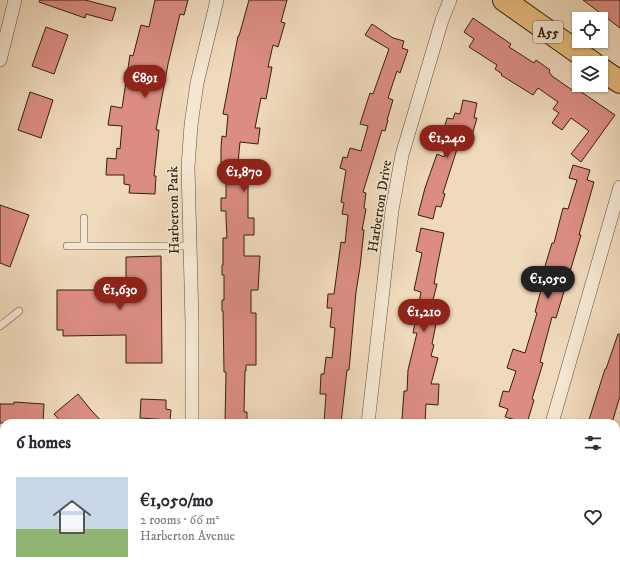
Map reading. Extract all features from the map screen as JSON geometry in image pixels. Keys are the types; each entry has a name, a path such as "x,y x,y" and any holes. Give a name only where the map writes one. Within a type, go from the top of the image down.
{"highway":[{"name":"A55","path":"504,0 583,56"},
{"path":"608,74 620,82"}],"street":[{"path":"0,60 15,0"},
{"name":"Harberton Park","path":"192,419 192,323 188,167 196,83 217,0"},
{"name":"Harberton Drive","path":"368,419 391,218 397,180 402,155 442,20 450,0"},
{"path":"553,419 620,187"}],"lane":[{"path":"84,218 84,246"},
{"path":"67,246 189,246"},
{"path":"0,326 19,311"}],"building":[{"path":"40,0 85,0 116,8 112,21 86,14 85,18 39,2"},
{"path":"155,0 188,0 184,15 180,14 168,64 156,130 159,130 154,176 156,176 155,194 129,193 130,185 124,184 124,175 106,175 107,158 116,159 117,148 120,149 122,126 108,125 111,106 122,108 130,55 133,56 141,25 149,27"},
{"path":"249,0 287,0 281,22 285,23 278,47 273,45 268,67 272,67 266,99 261,98 255,128 260,128 258,144 240,142 238,163 247,163 246,179 248,179 248,218 254,218 254,235 244,235 244,256 260,256 258,290 251,290 251,313 256,313 256,365 246,365 245,371 244,412 247,412 247,419 225,419 226,372 224,372 222,300 224,300 224,275 222,275 222,265 223,238 227,238 226,211 221,211 221,198 226,198 226,178 221,178 221,148 222,136 226,137 228,115 223,114 239,36"},
{"path":"583,0 620,0 620,28 608,19 608,12 599,12"},
{"path":"473,18 511,44 509,47 534,63 536,60 550,70 549,72 552,76 572,90 572,92 581,92 615,115 581,162 571,154 589,131 571,118 562,130 552,123 559,113 553,109 558,102 538,88 533,95 501,75 502,74 495,69 497,65 469,47 474,39 464,32"},
{"path":"372,24 393,38 404,41 402,48 408,50 400,73 397,71 388,98 393,100 388,120 385,131 382,130 363,192 366,193 364,208 366,209 362,230 364,230 356,292 349,370 347,370 341,419 324,419 326,394 320,394 321,374 324,374 326,357 332,358 335,328 330,327 332,308 327,308 328,294 334,294 341,242 345,243 348,215 342,214 344,203 341,202 346,170 340,168 343,157 347,158 350,148 361,151 368,126 360,124 370,93 373,94 389,49 365,35"},
{"path":"46,27 68,35 54,74 32,66"},
{"path":"30,92 53,100 41,138 18,130"},
{"path":"463,100 477,103 474,118 477,118 473,132 464,130 460,146 458,146 443,193 445,194 441,207 436,206 433,219 418,215 425,188 437,154 444,157 449,134 443,133 447,118 453,119 455,113 460,114"},
{"path":"573,165 590,170 587,180 594,182 579,235 581,235 556,318 552,317 540,362 543,363 532,399 534,400 528,419 512,419 505,417 508,409 499,406 503,391 509,392 516,371 507,368 513,349 525,353 537,313 535,312 541,290 538,289 552,243 554,243 563,208 568,209 577,180 569,178"},
{"path":"0,205 29,215 10,267 0,263"},
{"path":"421,228 444,233 434,284 437,284 431,308 436,309 434,324 436,324 432,344 434,345 431,356 438,358 431,384 439,384 438,405 426,404 425,419 402,419 404,391 407,391 408,370 417,333 413,333 421,292 414,290 422,253 416,251"},
{"path":"161,256 162,363 126,363 126,335 63,336 63,330 57,330 57,290 126,290 126,257"},
{"path":"618,334 620,334 620,396 613,419 589,419 605,369"},
{"path":"78,394 99,419 58,419 54,414"},
{"path":"141,399 166,400 166,409 171,410 170,419 140,418"},
{"path":"14,402 44,404 43,419 0,419 0,404 14,404"}]}
